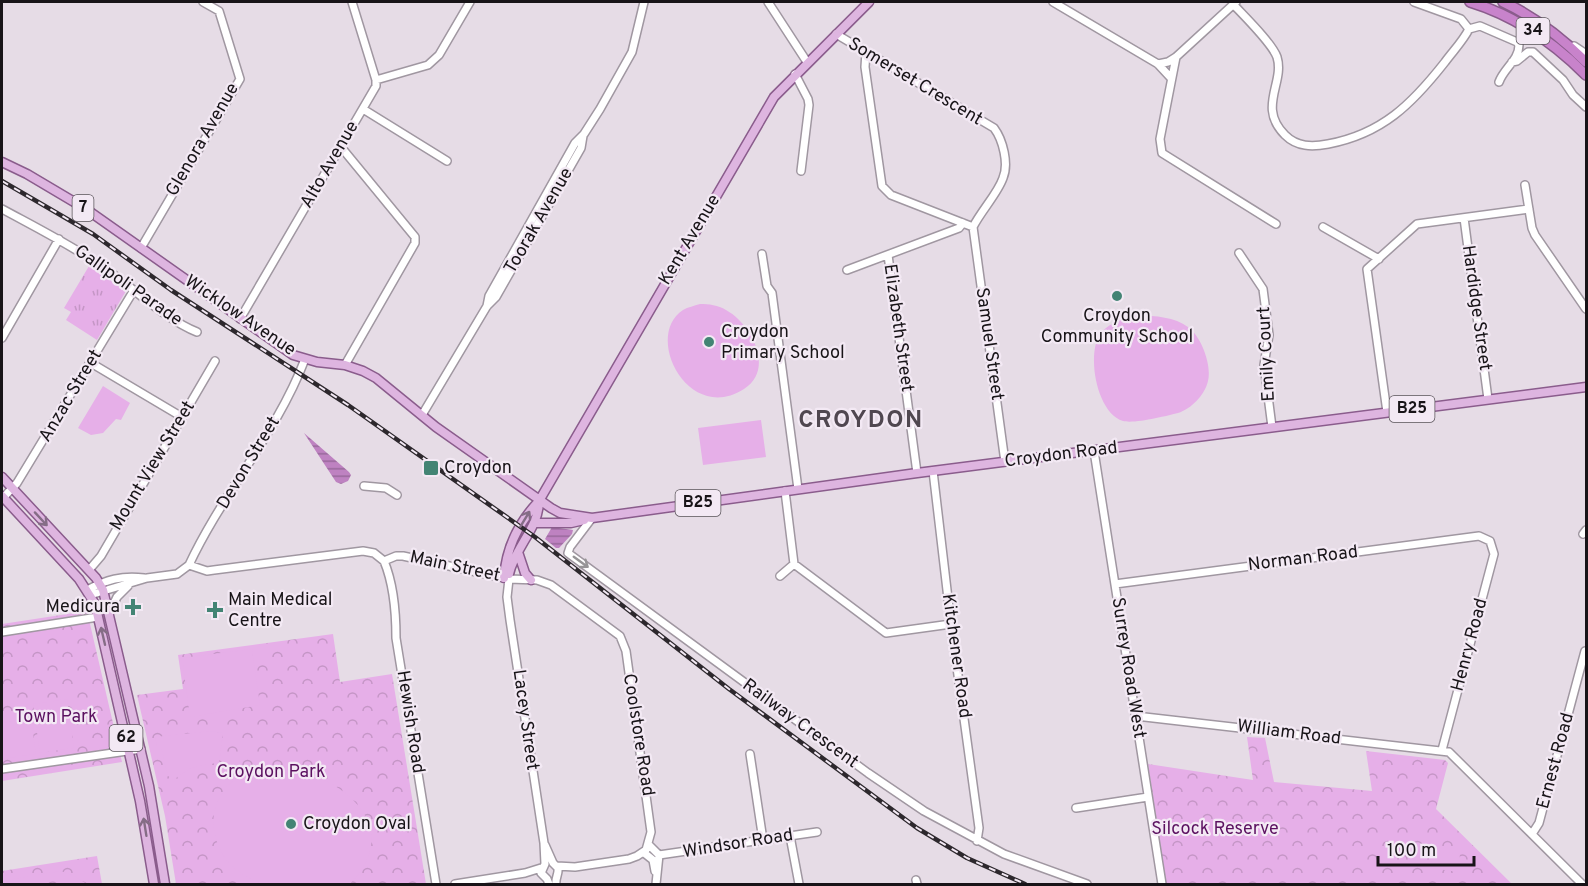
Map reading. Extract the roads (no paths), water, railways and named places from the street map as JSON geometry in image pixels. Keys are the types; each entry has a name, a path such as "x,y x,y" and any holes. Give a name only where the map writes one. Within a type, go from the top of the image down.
{"highway":[{"name":"34","path":"1470,2 1514,20 1543,37 1587,75"},
{"name":"34","path":"1503,2 1542,24 1564,40 1587,62"}],"main road":[{"name":"Kent Avenue","path":"506,578 513,540 529,512 539,501 774,97 869,2"},
{"name":"Wicklow Avenue","path":"2,162 77,204 293,355 345,365 376,378 422,415 539,501"},
{"name":"Croydon Road","path":"539,501 560,513 592,518 917,473 1587,387"},
{"name":"62","path":"2,477 89,570 102,587 141,748 165,885"},
{"name":"62","path":"2,498 88,592 98,617 142,812 154,885"},
{"name":"Kent Avenue","path":"506,578 539,513 539,501"},
{"path":"534,523 571,523 592,518"},
{"path":"518,551 525,573 531,580"}],"street":[{"name":"Glenora Avenue","path":"141,248 240,79 219,11 203,2"},
{"path":"351,2 376,80 433,62 470,2"},
{"name":"Toorak Avenue","path":"422,415 487,306 489,296 575,143 584,134 632,52 644,2"},
{"path":"768,2 807,62"},
{"path":"1053,2 1158,64 1171,78"},
{"path":"1414,2 1461,19 1469,29"},
{"path":"1158,64 1168,63 1176,57 1234,3 1276,54 1278,73 1272,94 1272,105 1278,125 1285,135 1296,143 1308,146 1341,142 1393,118 1425,87 1469,29 1480,26 1517,42 1519,45 1519,51 1502,74 1500,82"},
{"name":"Somerset Crescent","path":"836,34 994,128 999,135 1003,152 1003,179 974,227"},
{"path":"1564,40 1587,54"},
{"path":"866,52 865,67 882,186 891,195 974,227"},
{"path":"1512,62 1528,52 1533,52 1587,107"},
{"path":"1176,57 1160,140 1162,153 1276,224"},
{"path":"795,74 809,105 801,171"},
{"name":"Alto Avenue","path":"240,319 363,109 376,86 376,80"},
{"path":"363,109 447,161"},
{"path":"341,147 415,237 415,243 345,365"},
{"path":"1526,185 1535,235 1587,309"},
{"name":"Gallipoli Parade","path":"2,209 59,239 197,332"},
{"path":"1387,412 1367,269 1417,224 1529,209"},
{"name":"Hardidge Street","path":"1464,218 1488,399"},
{"path":"847,270 959,228 963,223"},
{"name":"Samuel Street","path":"974,227 1005,462"},
{"path":"1323,227 1379,259"},
{"path":"2,338 59,239"},
{"name":"Emily Court","path":"1239,252 1263,290 1269,335 1264,365 1272,427"},
{"path":"762,254 767,286 772,293 798,489"},
{"name":"Elizabeth Street","path":"888,255 917,473"},
{"name":"Anzac Street","path":"2,498 14,489 134,290"},
{"name":"Devon Street","path":"189,565 278,415 300,374 305,359"},
{"name":"Mount View Street","path":"89,570 101,556 216,361"},
{"path":"92,363 182,417"},
{"name":"Surrey Road West","path":"1094,451 1162,885"},
{"name":"Kitchener Road","path":"933,471 979,828 977,841"},
{"path":"364,486 386,488 397,495"},
{"path":"785,491 794,564 886,633 951,624"},
{"name":"Railway Crescent","path":"592,518 568,553 868,773 924,811 1004,855 1087,885"},
{"name":"Norman Road","path":"1115,584 1479,536 1490,541"},
{"name":"Henry Road","path":"1442,750 1494,554 1490,541"},
{"name":"Main Street","path":"189,565 207,571 363,551 374,553 384,561 403,556 506,578 541,581 550,585 612,630"},
{"name":"Hewish Road","path":"384,561 395,613 398,647 436,885"},
{"path":"780,576 794,564"},
{"path":"88,592 102,587 130,585 147,579 177,574 189,565"},
{"path":"102,587 106,580 131,576 147,579"},
{"name":"Lacey Street","path":"506,578 504,587 544,843 543,866 551,880"},
{"path":"109,614 117,597 130,585"},
{"path":"2,632 98,617"},
{"name":"Coolstore Road","path":"612,630 620,636 625,648 650,808 649,844"},
{"name":"Ernest Road","path":"1532,834 1539,824 1585,651"},
{"name":"William Road","path":"1136,716 1442,750"},
{"path":"2,769 141,748"},
{"path":"1442,750 1456,757 1582,885"},
{"path":"750,754 763,840"},
{"path":"1076,808 1148,797"},
{"name":"Windsor Road","path":"659,855 817,831"},
{"path":"790,836 799,885"},
{"name":"Lacey Street","path":"544,843 555,864"},
{"path":"455,885 525,873 555,864 575,867 629,859 643,852 649,844"},
{"name":"Windsor Road","path":"649,844 659,855 656,882"},
{"name":"Windsor Road","path":"643,852 653,860 656,882"},
{"path":"551,880 555,864"},
{"path":"525,873 551,880 575,867"}],"railway":[{"path":"2,181 93,234 171,290 348,405 535,537 729,689 917,828 967,858 1025,884"}],"place":[{"name":"Croydon Community School","path":"1117,296"},
{"name":"Croydon Primary School","path":"709,342"},
{"name":"Croydon","path":"431,468"},
{"name":"Medicura","path":"133,607"},
{"name":"Main Medical Centre","path":"215,610"},
{"name":"Croydon Oval","path":"291,824"}],"district":[{"name":"CROYDON","path":"861,421"}],"park label":[{"name":"Town Park","path":"56,717"},
{"name":"Croydon Park","path":"271,772"},
{"name":"Silcock Reserve","path":"1215,829"}]}
